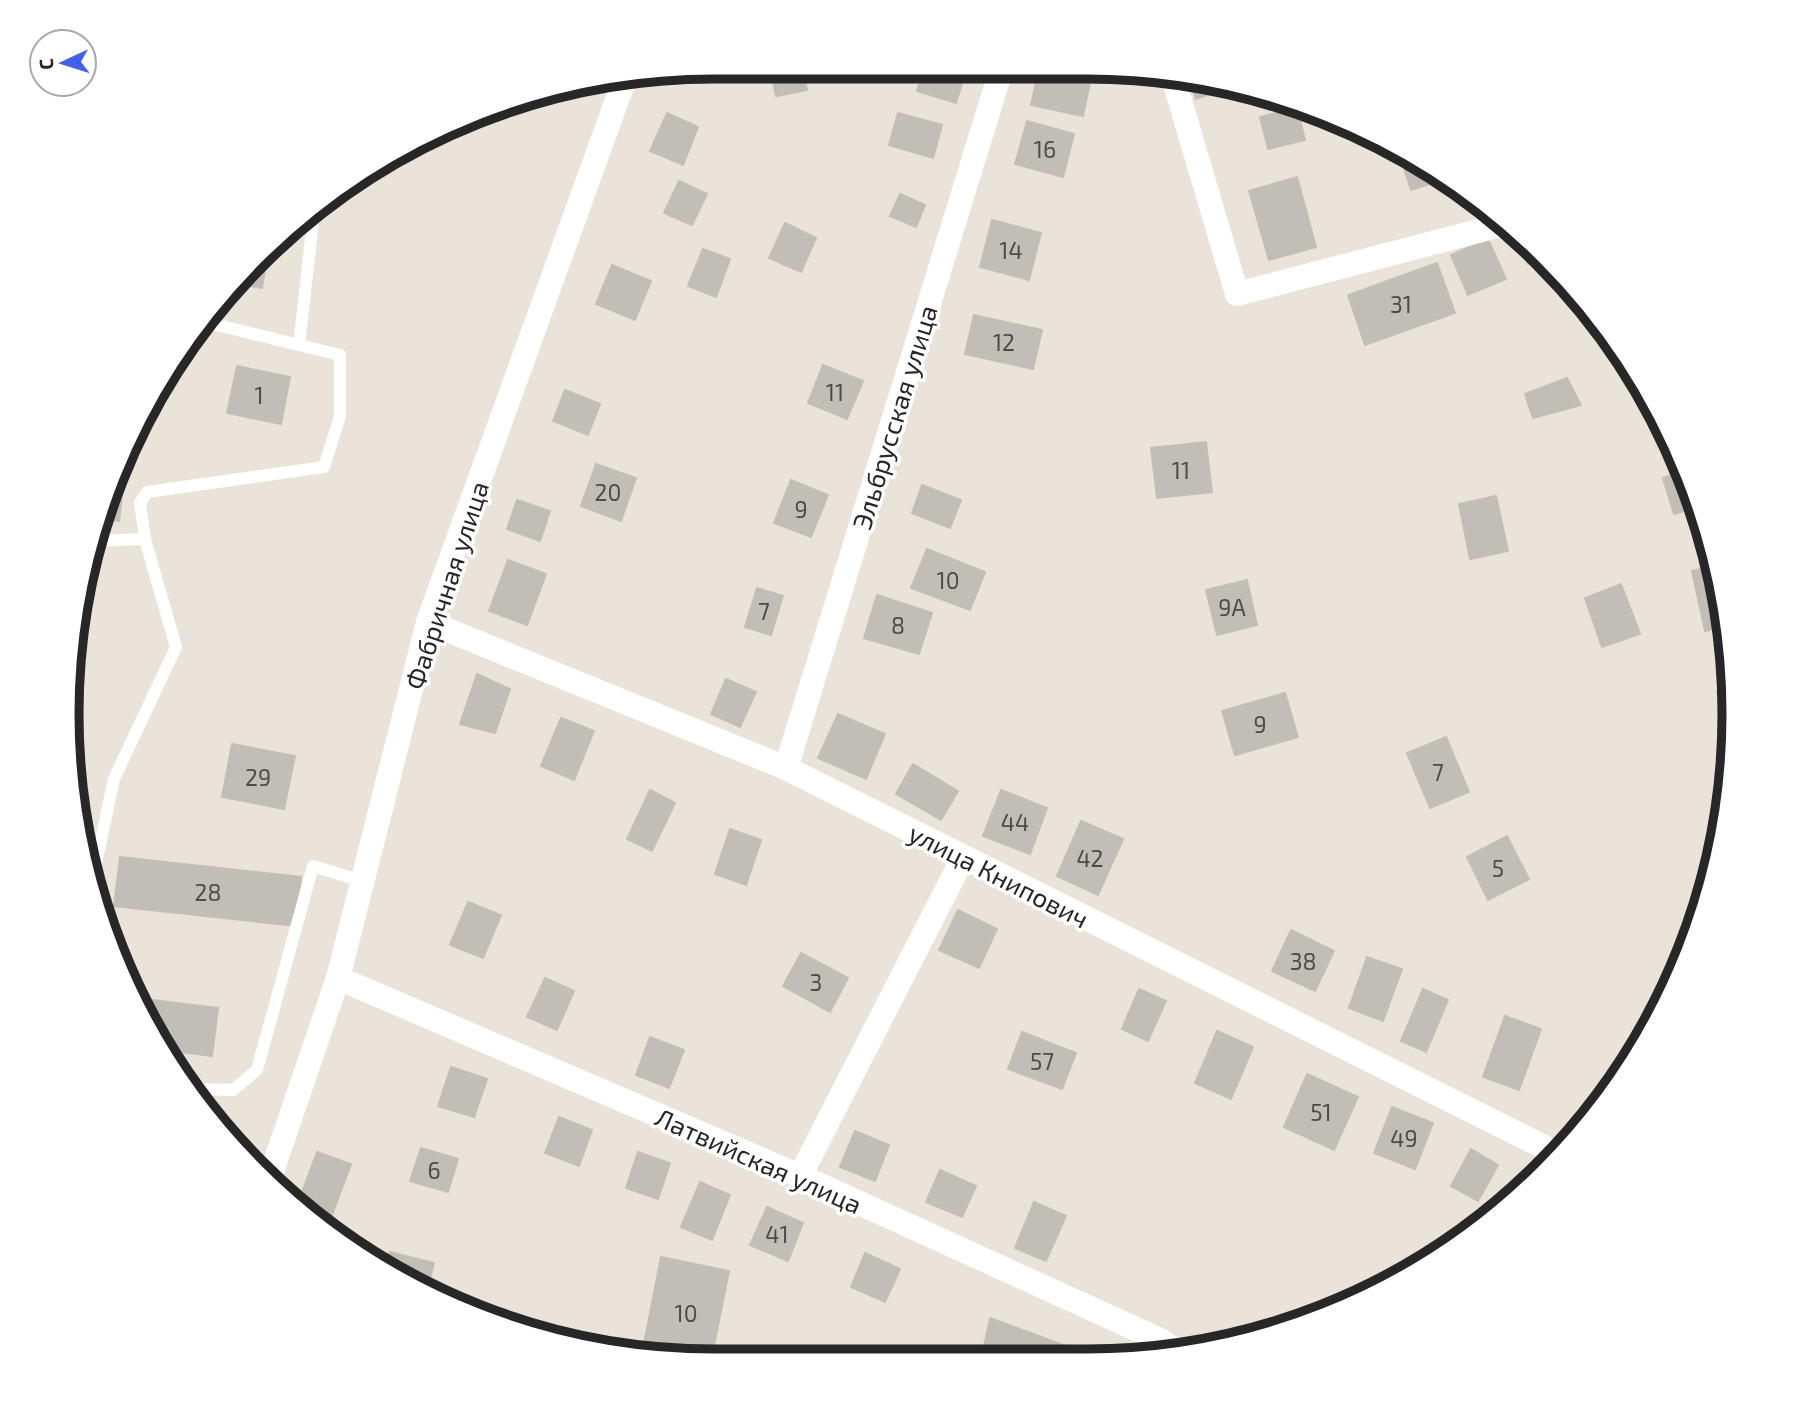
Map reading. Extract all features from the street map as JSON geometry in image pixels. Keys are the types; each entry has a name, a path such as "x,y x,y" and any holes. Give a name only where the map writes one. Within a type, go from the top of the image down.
{"street":[{"name":"Эльбрусская улица","path":"786,768 998,79"},
{"name":"Фабричная улица","path":"272,1170 338,978 428,622 622,85"},
{"path":"1175,85 1237,294 1495,227"},
{"name":"улица Книпович","path":"428,622 786,768 1549,1150"},
{"path":"800,1176 963,858"},
{"name":"Латвийская улица","path":"338,978 800,1176 1166,1344"}],"lane":[{"path":"299,345 313,221"},
{"path":"96,862 114,779 176,647 145,540 140,503 147,492 324,467 340,416 340,355 213,324"},
{"path":"103,541 145,540"},
{"path":"202,1089 233,1090 257,1070 313,866 362,881"}],"building":[{"path":"772,79 805,79 807,90 776,96"},
{"path":"920,79 963,79 956,103 917,91"},
{"path":"1037,79 1091,79 1083,116 1031,105"},
{"path":"1192,88 1216,92 1196,99"},
{"path":"1286,111 1299,115 1305,140 1268,149 1260,117"},
{"path":"667,113 698,127 683,165 650,151"},
{"path":"898,113 942,125 933,158 889,145"},
{"path":"1027,121 1074,134 1063,177 1015,164"},
{"path":"1402,163 1435,183 1411,190"},
{"path":"1297,177 1316,247 1269,260 1249,191"},
{"path":"679,181 707,194 692,225 664,213"},
{"path":"900,194 925,205 916,227 890,216"},
{"path":"992,220 1041,233 1029,280 980,267"},
{"path":"785,223 816,238 801,272 769,258"},
{"path":"1488,239 1506,279 1468,295 1451,255"},
{"path":"703,249 730,259 716,297 688,286"},
{"path":"1437,263 1455,313 1365,345 1348,295"},
{"path":"266,264 262,288 246,285"},
{"path":"612,265 651,281 635,320 596,304"},
{"path":"974,315 1042,330 1033,369 965,354"},
{"path":"823,365 863,381 847,419 808,403"},
{"path":"237,366 290,377 281,424 227,413"},
{"path":"1567,378 1581,405 1533,418 1525,394"},
{"path":"565,390 600,404 588,435 553,421"},
{"path":"1206,442 1212,492 1157,498 1151,448"},
{"path":"596,464 636,478 621,521 581,506"},
{"path":"1675,474 1689,509 1674,514 1663,478"},
{"path":"124,478 119,521 109,520"},
{"path":"791,480 828,495 811,537 774,523"},
{"path":"922,485 961,500 950,528 912,513"},
{"path":"1496,496 1508,551 1470,559 1459,504"},
{"path":"517,500 550,511 540,541 507,529"},
{"path":"927,549 985,572 970,610 911,588"},
{"path":"508,560 546,574 527,625 489,611"},
{"path":"1705,568 1717,628 1705,631 1692,571"},
{"path":"1247,580 1257,625 1217,635 1206,590"},
{"path":"1621,584 1640,634 1602,647 1585,598"},
{"path":"757,588 783,596 771,635 745,627"},
{"path":"877,595 932,613 919,654 864,638"},
{"path":"477,674 510,689 495,733 460,724"},
{"path":"726,679 756,692 740,727 711,714"},
{"path":"1721,690 1722,708 1717,691"},
{"path":"1285,693 1298,737 1235,755 1222,711"},
{"path":"838,714 885,734 866,779 818,758"},
{"path":"561,718 594,731 574,780 541,766"},
{"path":"1446,737 1469,792 1430,808 1407,753"},
{"path":"232,744 295,756 284,809 222,797"},
{"path":"913,764 958,791 941,820 896,794"},
{"path":"650,790 675,803 652,851 627,839"},
{"path":"1001,790 1047,808 1030,854 983,836"},
{"path":"1081,821 1123,839 1098,895 1057,876"},
{"path":"730,829 761,840 746,885 715,874"},
{"path":"1507,836 1529,879 1488,900 1467,857"},
{"path":"120,857 301,877 296,926 114,906"},
{"path":"468,902 501,915 483,958 450,945"},
{"path":"958,910 997,929 979,968 939,950"},
{"path":"1291,930 1334,951 1315,991 1272,971"},
{"path":"801,953 848,978 830,1012 783,986"},
{"path":"1367,957 1402,969 1383,1021 1349,1008"},
{"path":"545,978 574,991 557,1030 527,1017"},
{"path":"1139,989 1166,1001 1148,1041 1122,1029"},
{"path":"1423,989 1448,1000 1426,1052 1401,1041"},
{"path":"146,999 218,1008 212,1056 176,1051"},
{"path":"1505,1016 1541,1029 1519,1090 1483,1077"},
{"path":"1217,1031 1253,1047 1231,1099 1195,1083"},
{"path":"1022,1032 1076,1053 1062,1089 1008,1069"},
{"path":"650,1037 684,1050 669,1088 636,1075"},
{"path":"451,1067 487,1079 474,1117 438,1106"},
{"path":"1307,1074 1358,1097 1334,1150 1284,1127"},
{"path":"1392,1107 1433,1123 1415,1169 1374,1153"},
{"path":"559,1117 592,1130 579,1166 545,1153"},
{"path":"855,1131 889,1145 875,1181 840,1167"},
{"path":"421,1148 458,1159 448,1192 410,1181"},
{"path":"1471,1149 1498,1165 1478,1201 1451,1186"},
{"path":"317,1152 351,1164 330,1220 301,1196"},
{"path":"638,1152 670,1163 658,1199 626,1188"},
{"path":"940,1170 976,1186 962,1217 926,1202"},
{"path":"700,1182 730,1195 712,1240 681,1227"},
{"path":"1034,1202 1066,1216 1046,1261 1015,1248"},
{"path":"767,1207 803,1223 788,1261 750,1245"},
{"path":"390,1252 434,1263 429,1282 396,1264 388,1259"},
{"path":"865,1253 900,1269 885,1302 851,1287"},
{"path":"661,1257 729,1271 713,1349 644,1345"},
{"path":"990,1318 1074,1349 984,1349"}]}
